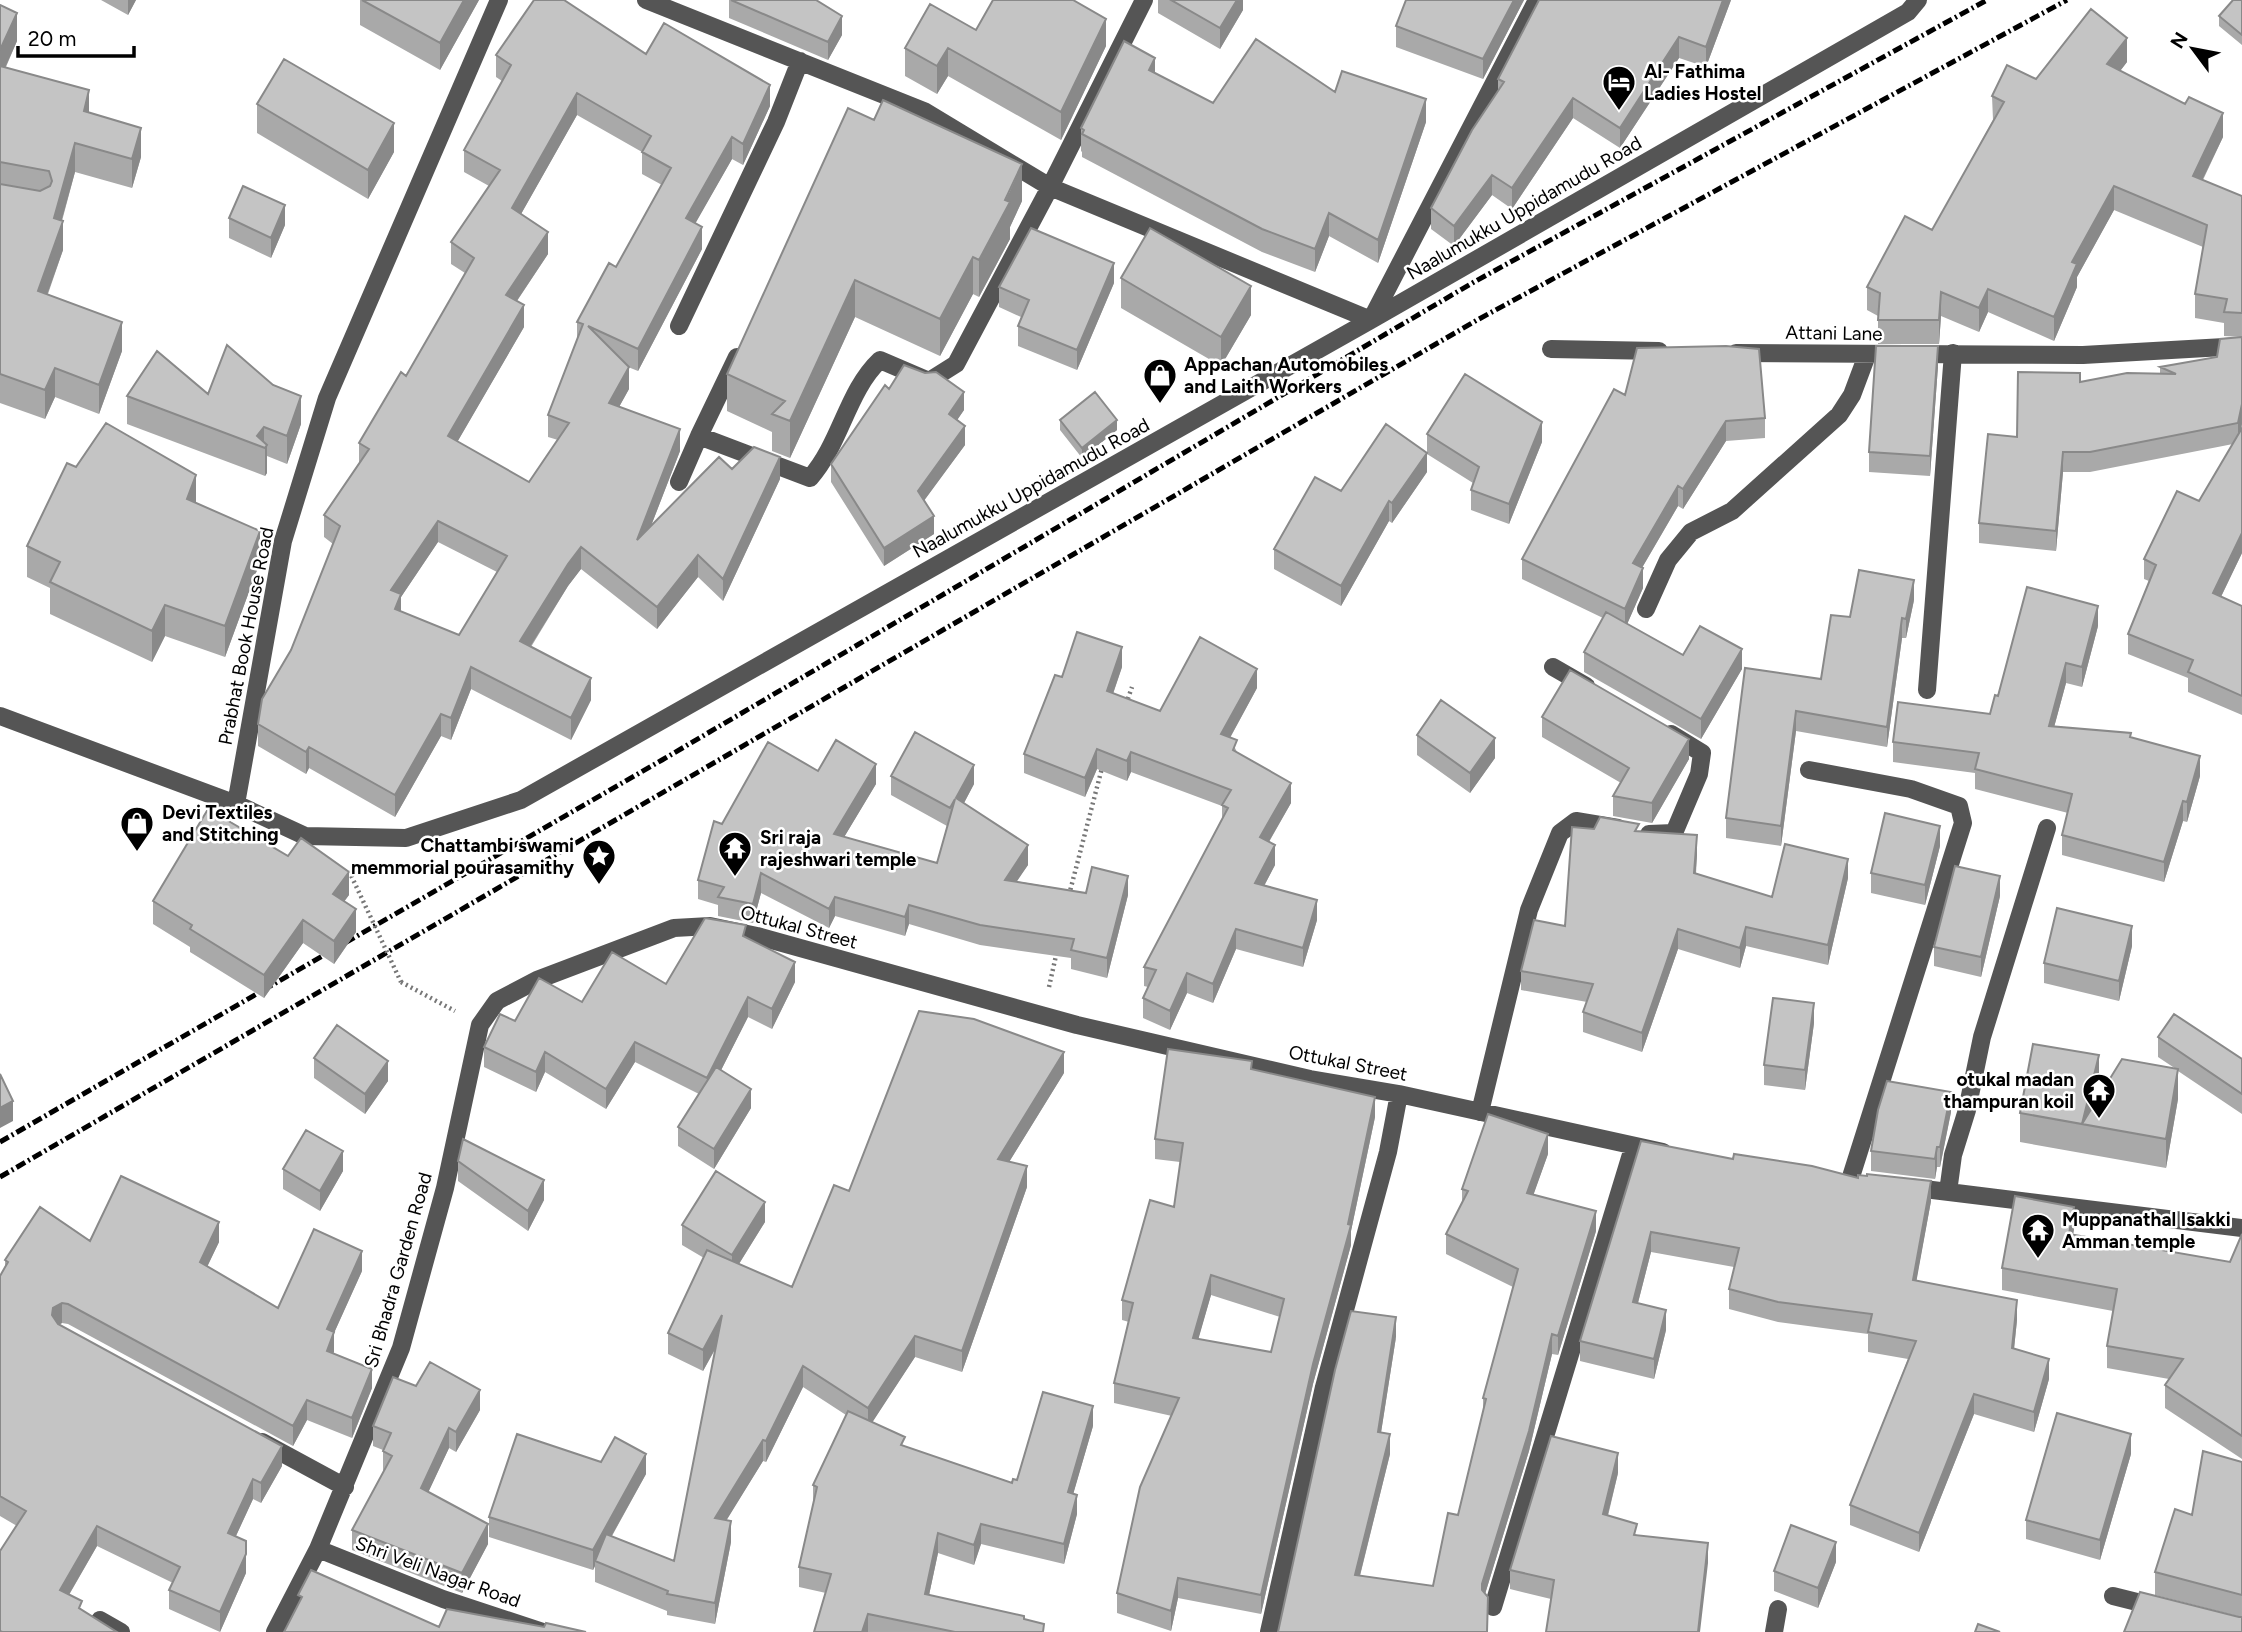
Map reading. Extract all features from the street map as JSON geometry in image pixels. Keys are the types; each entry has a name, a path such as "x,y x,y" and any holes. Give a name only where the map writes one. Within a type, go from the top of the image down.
{"street":[{"name":"Prabhat Book House Road","path":"236,804 283,541 327,398 499,0"},
{"path":"646,0 924,111 1051,187 1371,320 1536,0"},
{"path":"699,436 810,478 826,460 867,372 880,359 929,381 956,364 1051,187 1144,0"},
{"name":"Naalumukku Uppidamudu Road","path":"0,716 236,804 305,836 406,838 520,800 1371,320 1908,12 1918,0"},
{"path":"678,326 776,122 800,61"},
{"path":"679,482 746,337"},
{"name":"Attani Lane","path":"1716,352 2084,355 2242,346"},
{"path":"1551,349 1675,351"},
{"path":"1927,690 1953,353"},
{"path":"1646,610 1668,560 1690,532 1732,510 1839,415 1853,395 1867,355"},
{"path":"1553,667 1600,694"},
{"path":"1480,1112 1529,910 1560,833 1576,821 1656,835 1674,833 1699,774 1702,753 1658,727"},
{"path":"1809,770 1911,789 1959,806 1963,823 1850,1180"},
{"path":"1948,1192 1953,1154 1967,1111 1982,1037 2046,828"},
{"name":"Ottukal Street","path":"480,1025 497,1001 537,980 674,928 710,926 757,936 1042,1015 1310,1079 1399,1094 1633,1148 1687,1156"},
{"name":"Sri Bhadra Garden Road","path":"275,1632 318,1549 401,1349 445,1188 480,1025"},
{"path":"1269,1632 1324,1387 1388,1152 1399,1094"},
{"path":"1493,1607 1633,1148"},
{"path":"1887,1185 2242,1228"},
{"path":"247,1434 345,1487"},
{"name":"Shri Veli Nagar Road","path":"318,1549 443,1599 543,1632"},
{"path":"2113,1596 2179,1613"},
{"path":"1773,1632 1778,1609"},
{"path":"100,1620 121,1632"}],"path":[{"path":"1122,713 1132,687"},
{"path":"1068,897 1093,792 1103,766"},
{"path":"349,871 401,982 480,1025"},
{"path":"1042,1015 1058,947"}],"building":[{"path":"362,0 464,0 440,43"},
{"path":"534,0 564,0 646,54 664,23 770,85 743,144 732,137 686,218 702,227 638,349 588,326 629,367 609,403 680,429 637,540 719,457 732,469 754,447 780,457 723,579 698,555 657,607 581,547 520,641 591,678 571,718 471,667 451,718 441,714 395,795 309,747 306,752 258,724 262,699 291,650 340,526 324,515 369,449 359,443 401,372 406,376 474,258 451,242 500,170 464,150 511,65 496,55","holes":["577,93 651,136 642,152 671,168 616,267 609,263 577,322 583,324 548,415 569,423 529,482 448,436 524,305 506,295 548,232 512,208","438,521 507,556 459,635 395,609 401,594 391,590"]},
{"path":"731,0 816,0 842,16 828,42"},
{"path":"993,0 1073,0 1106,19 1061,112 948,48 937,66 905,48 930,4 976,30"},
{"path":"1171,0 1237,0 1220,28"},
{"path":"1406,0 1514,0 1483,59 1396,26"},
{"path":"1539,0 1723,0 1706,47 1679,37 1620,128 1573,98 1512,188 1492,175 1454,226 1431,208 1472,130 1504,82 1498,79"},
{"path":"2233,0 2242,0 2242,35 2219,16"},
{"path":"0,5 17,13 0,50"},
{"path":"2091,9 2127,38 2107,64 2185,104 2189,97 2223,113 2193,176 2242,196 2242,313 2224,312 2227,299 2195,294 2207,225 2114,186 2072,262 2077,264 2054,317 1988,289 1979,308 1941,292 1939,320 1878,320 1880,293 1867,287 1905,216 1932,230 2004,102 1992,96 2007,65 2036,79"},
{"path":"1256,39 1335,92 1342,71 1426,99 1378,240 1329,213 1315,249 1262,229 1082,134 1084,130 1081,128 1124,41 1155,58 1149,70 1213,103"},
{"path":"284,59 394,123 368,170 257,104"},
{"path":"0,66 89,90 84,111 141,128 132,159 75,143 54,218 63,221 38,291 122,322 99,385 55,368 45,390 0,374 0,184 40,191 50,186 52,181 49,171 0,162"},
{"path":"883,100 1022,164 1005,200 1010,202 979,260 973,257 940,319 855,280 790,421 772,414 785,401 727,374 848,108 874,120"},
{"path":"243,186 285,205 271,238 229,218"},
{"path":"1031,228 1114,263 1077,350 1018,326 1029,300 999,287"},
{"path":"1150,228 1251,286 1221,337 1121,278"},
{"path":"2242,337 2242,404 2238,423 2090,452 2063,452 2056,531 1979,523 1988,434 2017,437 2018,372 2080,373 2080,382 2127,373 2176,374 2160,367 2217,357 2220,339"},
{"path":"227,345 273,385 301,396 287,436 264,427 257,436 267,445 265,448 127,396 157,351 208,394"},
{"path":"1726,346 1759,349 1765,418 1726,421 1683,489 1678,486 1633,563 1643,568 1625,609 1522,559 1614,389 1625,395 1637,348"},
{"path":"1876,346 1938,346 1930,456 1869,452"},
{"path":"904,365 925,373 936,372 964,392 949,414 965,426 918,491 934,516 884,548 831,464 885,385 889,389"},
{"path":"1465,374 1542,422 1509,504 1471,490 1479,467 1427,434"},
{"path":"1095,392 1117,420 1082,448 1060,420"},
{"path":"106,423 196,475 187,499 260,531 225,626 165,605 152,631 50,582 60,562 27,546 67,463 76,467"},
{"path":"1386,424 1427,453 1392,503 1389,501 1341,586 1274,549 1315,477 1341,491"},
{"path":"2242,428 2242,533 2213,593 2242,606 2242,696 2188,672 2193,660 2128,634 2156,565 2144,559 2177,491 2199,501"},
{"path":"1859,570 1914,580 1906,619 1902,618 1887,727 1796,711 1781,826 1726,818 1745,668 1821,679 1831,615 1850,617"},
{"path":"2027,587 2098,606 2082,667 2066,663 2049,726 2131,733 2130,737 2200,756 2187,802 2183,801 2164,862 2062,835 2072,794 1975,769 1979,753 1893,742 1898,702 1990,714 1995,695 1998,696"},
{"path":"1606,612 1683,655 1700,626 1742,649 1701,719 1584,652"},
{"path":"1077,632 1122,647 1107,691 1160,711 1200,637 1257,669 1221,734 1237,740 1233,750 1291,783 1260,837 1275,845 1255,883 1317,900 1303,948 1236,929 1213,984 1187,973 1170,1011 1143,998 1156,970 1144,967 1228,808 1222,805 1231,790 1131,752 1127,761 1097,749 1085,778 1024,754 1055,675 1062,677"},
{"path":"1570,670 1689,739 1652,803 1613,796 1629,768 1542,717"},
{"path":"1441,700 1495,738 1470,773 1417,735"},
{"path":"915,732 974,765 956,798 1028,845 1005,880 1086,893 1092,867 1128,876 1107,958 1071,950 1074,939 980,925 909,905 905,917 835,897 829,909 761,873 753,904 718,897 724,887 698,880 714,821 722,824 768,742 818,771 836,740 876,764 834,834 937,863 955,799 950,808 891,776"},
{"path":"208,809 288,856 301,838 349,872 333,894 356,909 334,941 303,920 264,975 190,929 192,925 153,901"},
{"path":"1885,813 1940,826 1925,885 1871,873"},
{"path":"1600,817 1639,824 1635,831 1697,835 1694,873 1772,897 1785,844 1848,859 1828,945 1746,927 1740,948 1678,929 1642,1033 1583,1012 1593,984 1521,971 1534,920 1565,926 1572,827 1594,829"},
{"path":"1955,866 2000,876 1981,957 1934,947"},
{"path":"2057,908 2132,926 2119,981 2044,963"},
{"path":"705,918 746,925 743,936 795,962 772,1009 748,997 707,1078 635,1042 606,1089 545,1052 536,1072 484,1047 500,1014 515,1021 539,978 582,1002 612,952 666,984"},
{"path":"1773,998 1814,1003 1805,1070 1764,1065"},
{"path":"919,1011 974,1019 1064,1052 998,1159 1027,1166 962,1351 915,1336 868,1408 803,1366 766,1441 763,1440 715,1518 731,1521 715,1603 667,1594 668,1591 595,1561 606,1534 674,1561 722,1315 703,1350 668,1333 707,1250 792,1287 834,1185 849,1191"},
{"path":"2174,1014 2242,1059 2242,1094 2158,1037"},
{"path":"337,1025 388,1061 365,1094 314,1058"},
{"path":"2033,1044 2099,1055 2082,1124 2122,1059 2178,1069 2166,1139 2020,1113"},
{"path":"1168,1049 1252,1061 1251,1069 1375,1097 1348,1224 1351,1225 1313,1364 1261,1595 1178,1578 1171,1611 1117,1593 1140,1487 1179,1398 1114,1383 1133,1303 1122,1300 1150,1200 1174,1207 1183,1143 1155,1139","holes":["1211,1275 1284,1299 1271,1352 1193,1338"]},
{"path":"716,1067 751,1089 714,1149 678,1127"},
{"path":"0,1074 13,1101 0,1108"},
{"path":"1887,1081 1951,1092 1935,1159 1871,1151 1878,1110"},
{"path":"1488,1114 1548,1134 1527,1193 1596,1211 1558,1336 1552,1334 1529,1431 1482,1584 1482,1590 1488,1597 1487,1632 1278,1632 1335,1370 1351,1311 1396,1317 1378,1432 1390,1434 1355,1575 1433,1586 1448,1513 1458,1515 1486,1399 1483,1398 1518,1269 1446,1234 1468,1191 1462,1189"},
{"path":"306,1130 343,1151 320,1191 283,1169"},
{"path":"463,1139 544,1180 528,1211 458,1161"},
{"path":"1641,1141 1733,1159 1734,1154 1812,1166 1858,1178 1858,1175 1867,1174 1931,1181 1913,1280 2017,1300 2012,1348 2049,1359 2034,1412 1974,1394 1919,1533 1850,1505 1916,1341 1868,1332 1872,1314 1778,1302 1729,1289 1739,1248 1651,1232 1633,1302 1666,1310 1654,1359 1580,1341"},
{"path":"716,1171 765,1202 732,1255 682,1225"},
{"path":"121,1176 219,1222 200,1262 278,1308 314,1229 362,1251 327,1329 334,1332 327,1351 372,1369 352,1418 307,1400 293,1426 68,1304 62,1303 53,1308 52,1315 58,1324 282,1446 261,1483 253,1479 228,1533 246,1541 246,1554 220,1612 169,1590 180,1567 97,1526 60,1590 82,1601 79,1608 117,1632 2,1632 0,1551 26,1511 0,1496 0,1276 8,1262 5,1260 40,1207 90,1241"},
{"path":"2015,1196 2074,1207 2069,1234 2230,1262 2242,1234 2242,1436 2165,1385 2183,1359 2107,1346 2117,1289 2002,1268"},
{"path":"430,1362 480,1390 456,1432 449,1428 421,1488 488,1524 462,1573 352,1530 392,1456 383,1451 391,1433 373,1426 393,1377 416,1386"},
{"path":"1043,1392 1093,1406 1068,1492 1077,1495 1064,1544 981,1524 974,1545 938,1533 925,1594 1024,1616 1024,1619 1044,1624 1043,1632 955,1632 868,1614 862,1632 814,1632 831,1574 799,1567 817,1487 813,1485 848,1411 905,1437 901,1445 1012,1483 1013,1479 1017,1480"},
{"path":"2057,1413 2131,1434 2100,1540 2026,1520"},
{"path":"517,1434 601,1462 615,1437 646,1454 593,1550 489,1517"},
{"path":"1551,1436 1618,1453 1603,1514 1637,1524 1634,1535 1708,1543 1698,1632 1546,1632 1554,1580 1510,1570"},
{"path":"2203,1451 2242,1462 2242,1595 2155,1572 2175,1509 2192,1515"},
{"path":"1791,1525 1836,1542 1818,1588 1774,1571"},
{"path":"311,1570 439,1627 447,1609 544,1627 546,1623 586,1632 284,1632 302,1597 298,1595"},
{"path":"2140,1592 2242,1617 2242,1632 2124,1632"},
{"path":"1978,1624 2000,1632 1975,1632"}],"railway":[{"path":"0,1142 662,760 1474,282 1987,0"},
{"path":"0,1177 1479,319 2067,0"}],"place":[{"name":"Al- Fathima Ladies Hostel","path":"1619,112"},
{"name":"Appachan Automobiles and Laith Workers","path":"1160,405"},
{"name":"Devi Textiles and Stitching","path":"137,853"},
{"name":"Sri raja rajeshwari temple","path":"735,878"},
{"name":"Chattambi swami memmorial pourasamithy","path":"599,886"},
{"name":"otukal madan thampuran koil","path":"2099,1120"},
{"name":"Muppanathal Isakki Amman temple","path":"2038,1260"}]}
